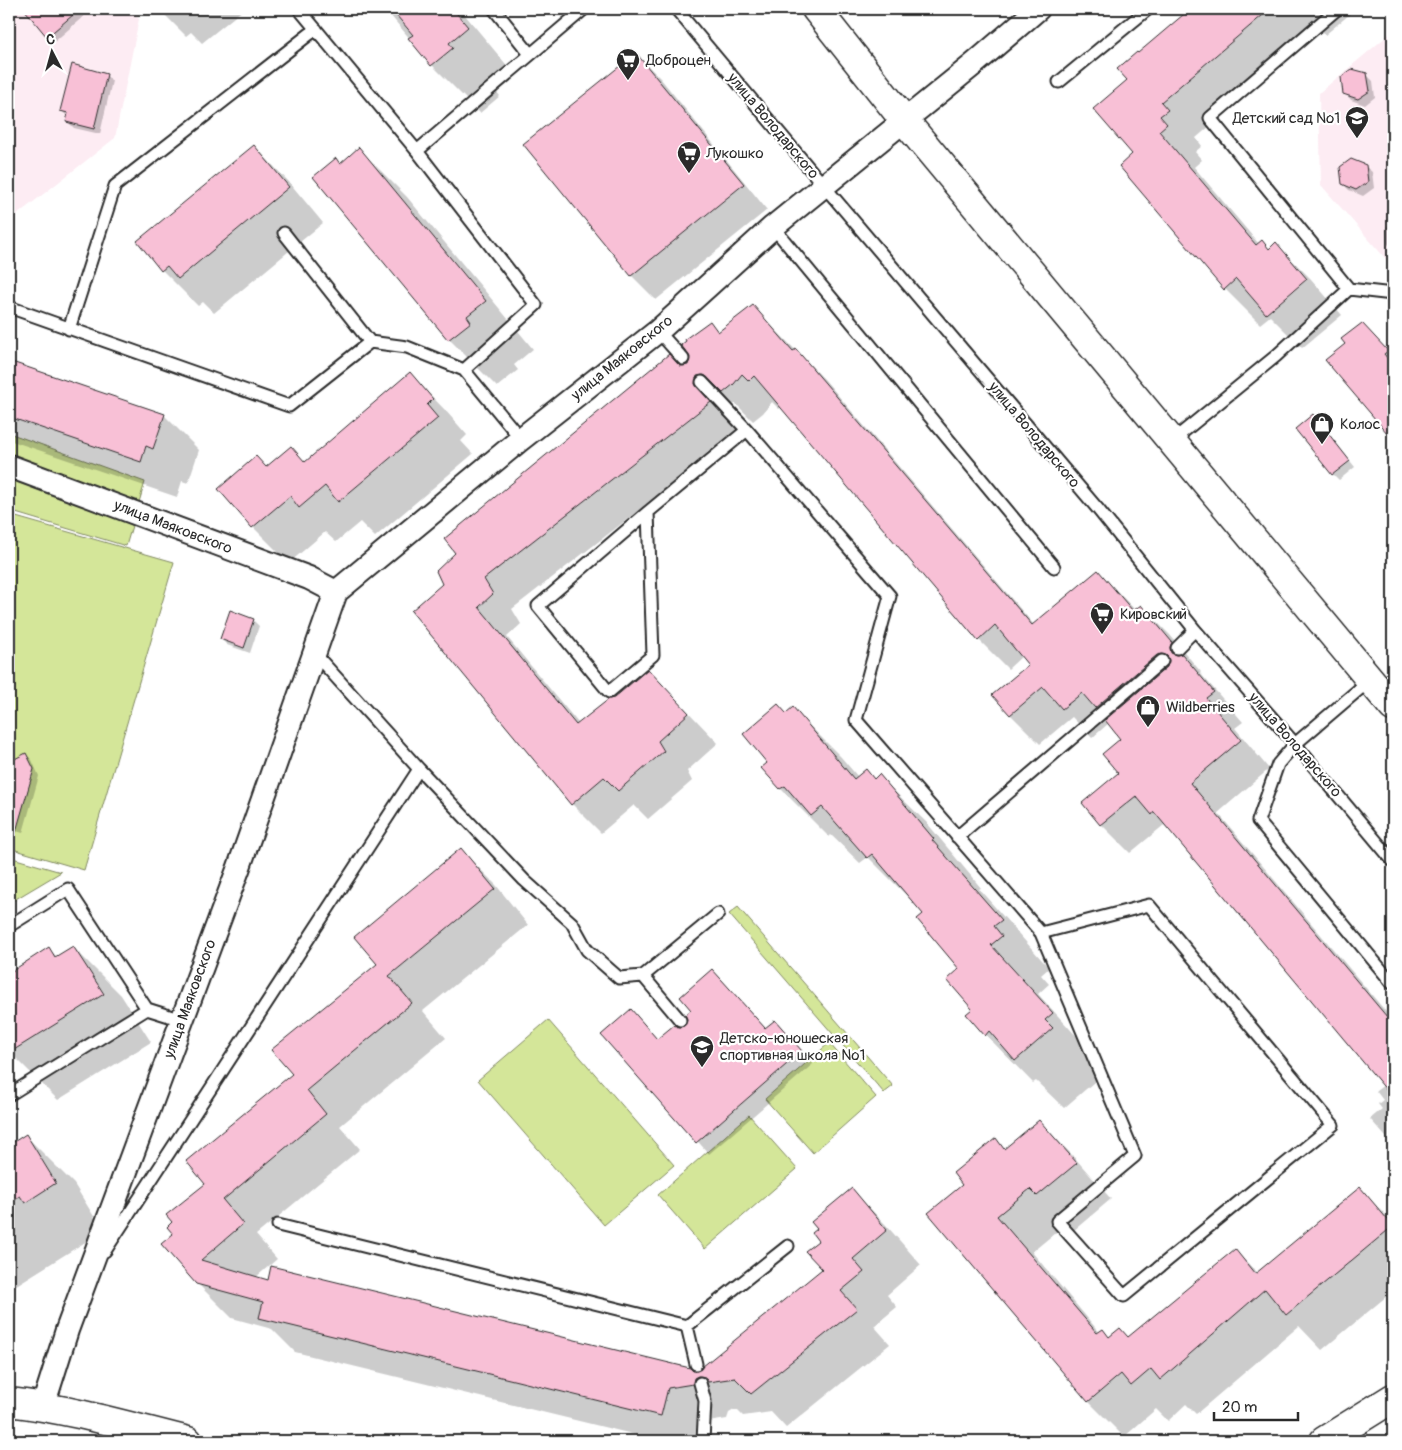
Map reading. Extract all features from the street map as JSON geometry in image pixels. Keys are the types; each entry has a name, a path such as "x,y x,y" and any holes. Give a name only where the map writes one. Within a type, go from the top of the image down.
{"street":[{"path":"816,9 904,120 1393,706"},
{"name":"улица Маяковского","path":"43,1406 67,1330 242,858 336,592 522,438 658,331 773,227 974,64 1038,9"},
{"name":"улица Маяковского","path":"9,466 309,578 336,592"},
{"path":"1324,1441 1393,1398"},
{"path":"9,1402 43,1406 108,1420 188,1441"}],"lane":[{"path":"299,9 417,151 536,305 464,370"},
{"path":"494,9 530,54"},
{"path":"417,151 584,9"},
{"name":"улица Володарского","path":"676,9 1097,508 1195,630 1295,744 1393,861"},
{"path":"1059,82 1148,9"},
{"path":"1337,9 1210,118 1349,289 1393,294"},
{"path":"69,329 116,186 316,29"},
{"path":"773,227 1054,567"},
{"path":"284,233 370,342 407,347 464,370 522,438"},
{"path":"1171,442 1276,356 1349,289"},
{"path":"9,307 289,406 370,342"},
{"path":"658,331 682,359"},
{"path":"702,382 747,430 890,596 856,720 1041,933 1135,1156 1057,1221 1124,1296 1333,1124 1149,904 1041,933"},
{"path":"648,512 653,655 609,692 538,606 648,512 747,430"},
{"path":"1178,648 1195,630"},
{"path":"315,654 419,769 524,880 572,923 587,950 619,978 643,976 718,914"},
{"path":"957,838 1162,661"},
{"path":"1370,680 1295,744 1278,764 1258,821 1393,984"},
{"path":"86,1280 419,769"},
{"path":"9,926 68,889 148,1009 182,1020"},
{"path":"643,976 680,1020"},
{"path":"9,1096 148,1009"},
{"path":"278,1226 687,1326"},
{"path":"687,1326 788,1246"},
{"path":"687,1326 696,1364"},
{"path":"700,1383 705,1401 703,1441"}],"shaded area":[{"path":"9,9 130,9 139,19 115,138 9,221"},
{"name":"Детский сад №1","path":"1393,31 1393,267 1321,185 1319,93"}],"green space":[{"path":"9,433 145,482 126,546 9,511"},
{"path":"9,515 174,562 84,870 9,848"},
{"path":"9,857 61,872 9,903"},
{"path":"738,907 893,1086 884,1093 729,914"},
{"path":"548,1020 674,1165 604,1225 478,1080"},
{"path":"829,1043 876,1097 813,1153 765,1099"},
{"path":"749,1115 797,1169 705,1249 658,1195"}],"building":[{"path":"24,9 80,9 47,37"},
{"path":"391,9 453,9 468,27 449,43 453,48 431,66 408,38 413,35"},
{"path":"1190,9 1270,9 1161,102 1168,110 1160,116 1167,124 1159,131 1256,245 1262,240 1269,249 1276,242 1307,279 1266,314 1236,279 1224,290 1119,166 1132,154 1093,109 1127,80 1117,69"},
{"path":"636,53 744,184 631,276 523,144"},
{"path":"72,64 107,74 94,129 66,122 68,113 60,111"},
{"path":"1352,69 1367,73 1370,91 1358,99 1343,94 1341,77"},
{"path":"254,145 289,187 178,279 167,266 161,271 137,241"},
{"path":"359,147 486,301 467,316 471,322 448,340 313,177 336,158 340,164"},
{"path":"1351,159 1366,165 1368,182 1356,190 1342,184 1340,167"},
{"path":"753,305 793,351 796,349 1032,625 1098,570 1133,611 1141,605 1172,642 1170,647 1171,653 1176,655 1182,654 1214,692 1206,698 1241,740 1190,783 1393,1024 1393,1098 1154,812 1152,815 1136,796 1100,825 1082,803 1118,773 1102,754 1120,739 1105,720 1167,667 1169,660 1167,656 1157,655 1095,708 1082,693 1062,709 1043,687 1010,715 992,695 1028,665 995,625 978,641 754,376 749,381 742,374 723,393 704,375 697,376 695,384 711,402 484,579 493,594 479,607 576,725 609,699 614,698 648,669 689,713 658,741 664,751 618,791 604,777 571,805 411,611 442,584 436,571 455,553 444,539 669,354 680,366 688,365 690,357 681,345 686,341 685,339 710,321 718,332"},
{"path":"1362,323 1388,351 1384,354 1393,365 1393,440 1325,360 1345,344 1341,339"},
{"path":"9,361 165,414 153,449 146,446 141,462 9,417"},
{"path":"410,372 433,399 427,405 438,418 338,502 325,486 299,508 290,496 252,528 218,489 256,456 266,467 291,446 305,462"},
{"name":"Колос","path":"1313,414 1350,461 1332,475 1295,429"},
{"path":"230,610 254,619 244,648 220,639"},
{"path":"778,704 786,713 793,707 854,779 866,769 874,779 879,774 934,839 932,840 1002,920 994,926 1002,936 991,945 1053,1013 1045,1020 1053,1028 1015,1061 989,1031 985,1036 966,1014 972,1009 947,980 959,969 917,919 923,914 872,854 867,858 822,807 811,816 785,786 780,789 761,768 767,763 743,734"},
{"path":"26,753 34,769 15,835 9,834 9,762"},
{"path":"461,848 495,889 389,976 412,1003 307,1090 326,1114 223,1200 243,1224 201,1260 268,1280 271,1266 697,1371 822,1269 805,1251 818,1241 812,1233 817,1229 811,1222 852,1188 887,1230 853,1259 864,1272 841,1291 857,1309 751,1394 735,1378 708,1382 705,1377 698,1376 694,1378 693,1384 668,1388 661,1416 259,1318 263,1302 196,1284 161,1244 173,1234 167,1227 172,1222 166,1215 205,1184 186,1161 292,1074 271,1050 377,964 354,937"},
{"path":"73,946 104,994 9,1053 9,973 49,947 55,957"},
{"name":"Детско-юношеская спортивная школа №1","path":"712,969 765,1028 775,1020 802,1051 696,1143 601,1035 631,1009 657,1039 674,1025 678,1027 684,1026 687,1019 685,1015 691,1010 680,997"},
{"path":"1039,1120 1077,1163 1037,1196 1030,1189 997,1216 1097,1333 1103,1329 1109,1337 1120,1328 1128,1337 1235,1249 1255,1274 1360,1187 1393,1226 1286,1315 1265,1289 1160,1380 1151,1369 1131,1386 1121,1374 1088,1402 928,1213 962,1185 953,1173 996,1138 1004,1149"},
{"path":"26,1134 56,1183 25,1203 20,1196 9,1202 9,1145"}],"place":[{"name":"Доброцен","path":"628,81"},
{"name":"Детский сад №1","path":"1357,139"},
{"name":"Лукошко","path":"689,174"},
{"name":"Колос","path":"1322,445"},
{"name":"Кировский","path":"1102,635"},
{"name":"Wildberries","path":"1148,728"},
{"name":"Детско-юношеская спортивная школа №1","path":"702,1068"}]}
